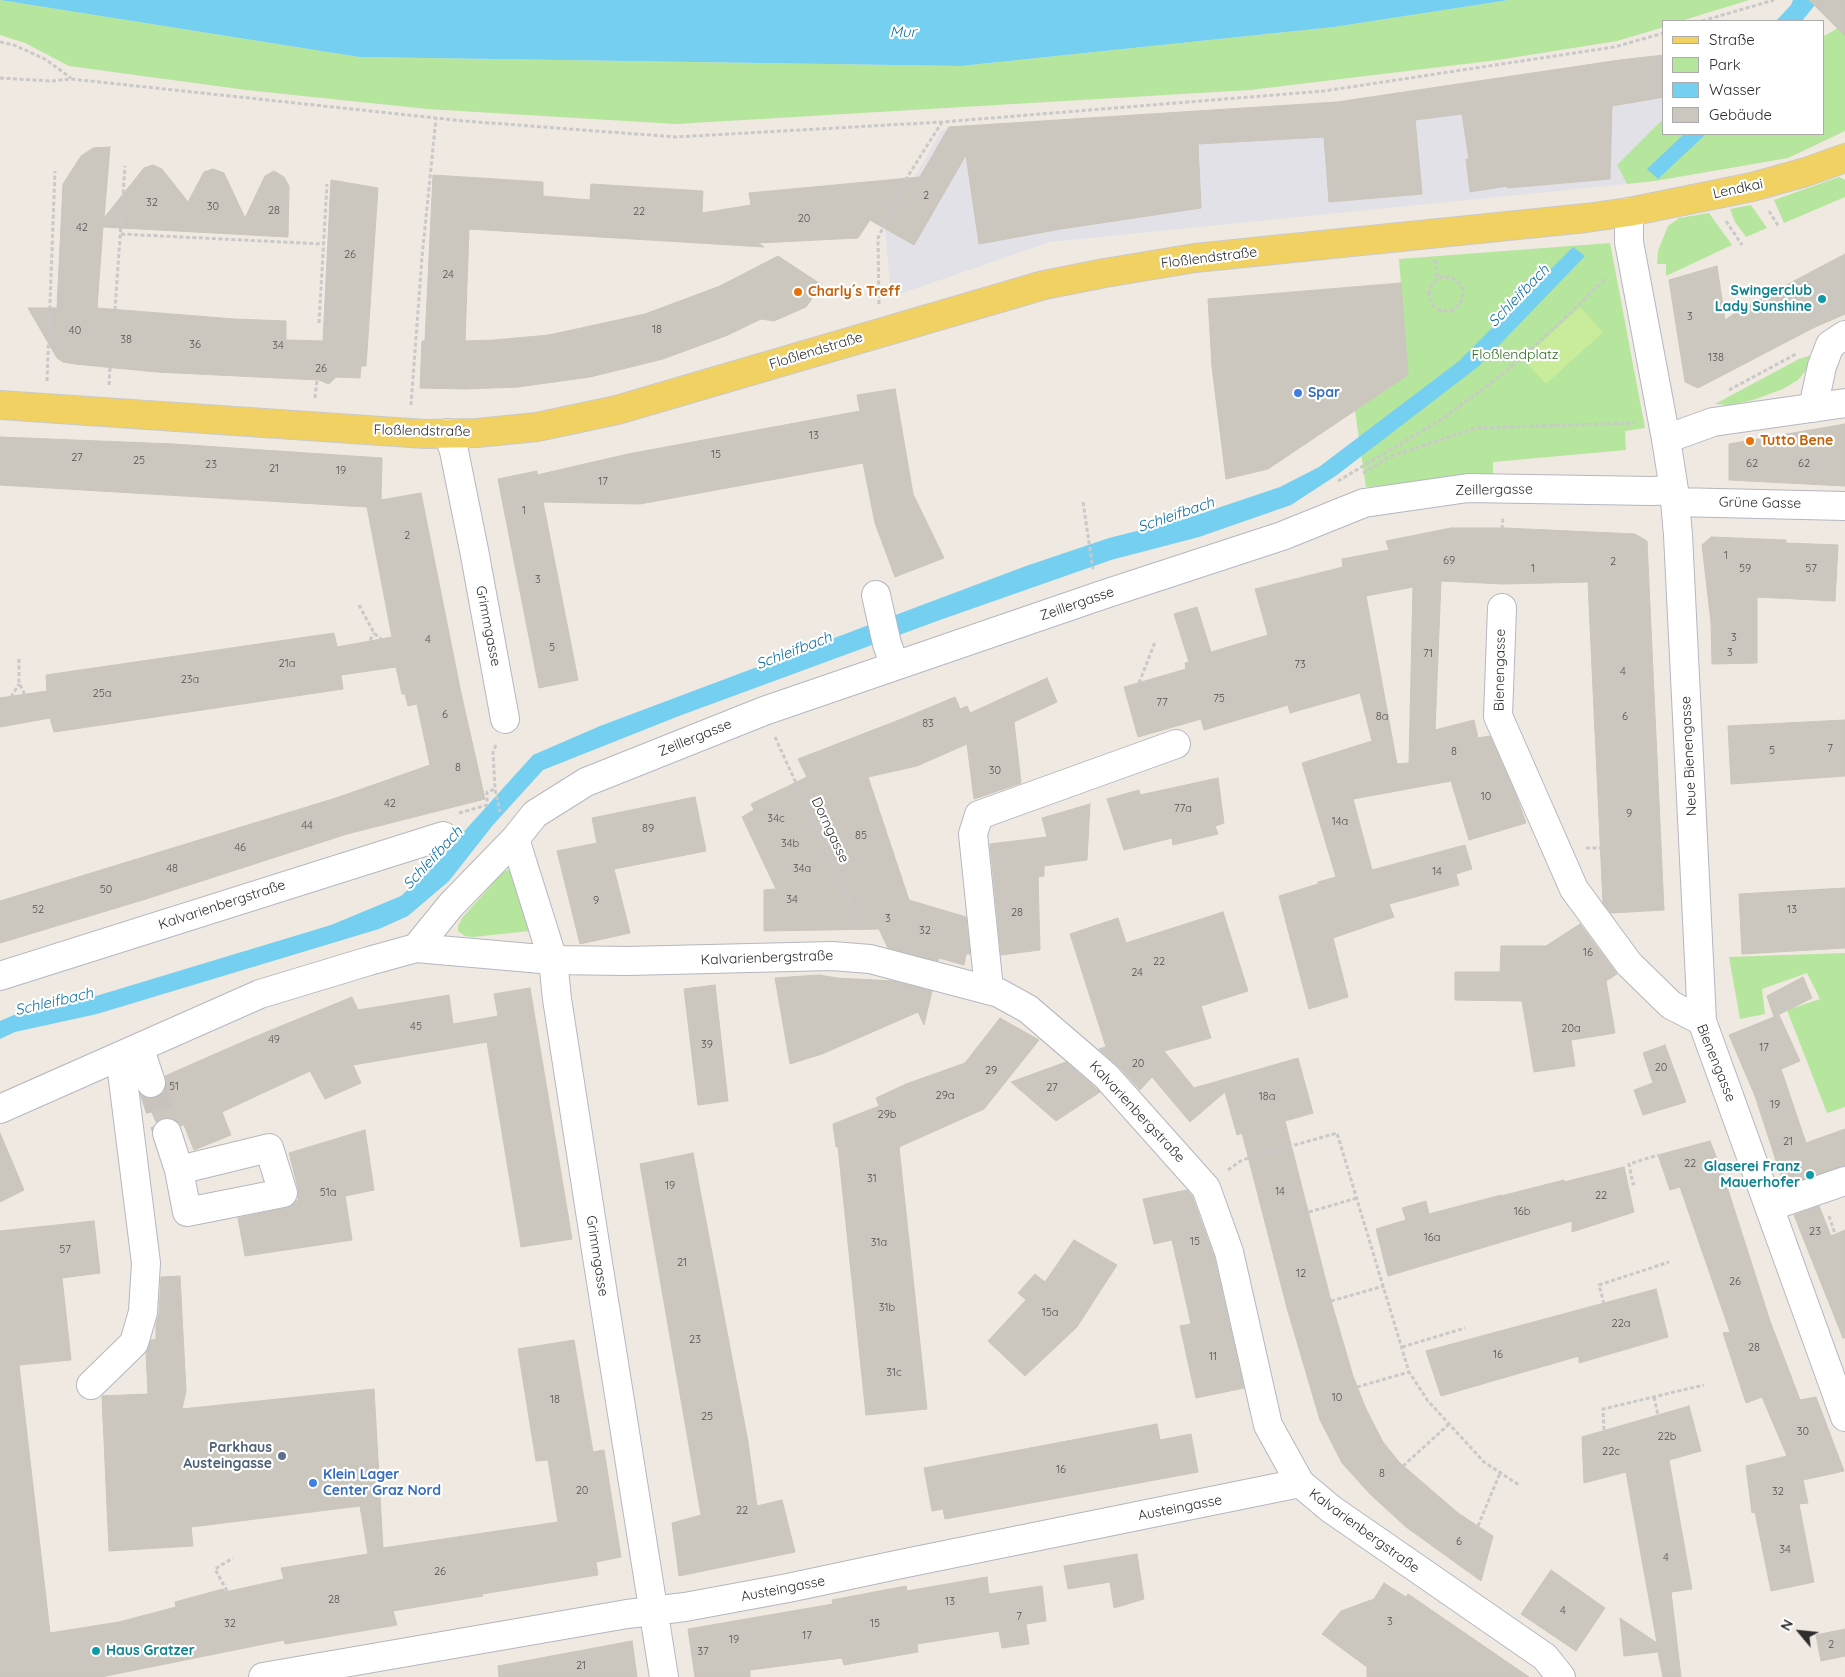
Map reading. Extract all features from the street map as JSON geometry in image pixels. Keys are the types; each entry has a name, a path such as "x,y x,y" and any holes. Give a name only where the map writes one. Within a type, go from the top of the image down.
{"main road":[{"name":"Lendkai","path":"1629,212 1752,187 1806,172 1845,158"},
{"name":"Floßlendstraße","path":"0,405 408,433 448,433 537,427 617,410 1044,285 1186,260 1629,212"}],"street":[{"path":"1629,212 1629,242 1666,439 1674,496"},
{"path":"1813,408 1822,366 1838,340"},
{"path":"1666,439 1713,422 1845,403"},
{"name":"Grimmgasse","path":"448,433 454,451 505,719"},
{"name":"Zeillergasse","path":"508,828 535,814 586,782 764,711 885,631 1102,595 1282,536 1364,503 1468,488 1651,492 1674,496"},
{"name":"Grüne Gasse","path":"1674,496 1845,506"},
{"name":"Neue Bienengasse","path":"1674,496 1678,535 1702,1021"},
{"name":"Bienengasse","path":"1502,608 1498,716 1574,889 1629,964 1671,1005 1702,1021 1845,1417"},
{"path":"989,990 973,834 979,815 1176,744"},
{"path":"416,948 451,905 508,828"},
{"name":"Grimmgasse","path":"508,828 553,960 566,1058 664,1677"},
{"name":"Kalvarienbergstraße","path":"0,976 443,836"},
{"name":"Kalvarienbergstraße","path":"0,1109 260,994 416,948 553,960 628,961 832,956 870,959 999,993 1028,1009 1106,1076 1206,1188 1229,1252 1268,1426 1300,1483 1331,1509 1544,1657 1561,1677"},
{"path":"130,1053 151,1082"},
{"path":"91,1385 134,1343 144,1312 146,1263 130,1053"},
{"path":"167,1133 179,1170"},
{"path":"1769,1207 1845,1181"},
{"name":"Austeingasse","path":"279,1676 788,1588 1300,1483"}],"path":[{"path":"1705,20 1774,0"},
{"path":"0,78 51,81 71,79 436,118 676,137 942,122 1324,91 1614,47 1662,34"},
{"path":"0,42 14,45 45,59 71,79"},
{"path":"408,433 422,257 436,118"},
{"path":"880,332 878,238 906,179 942,122"},
{"path":"115,310 125,166"},
{"path":"46,408 56,171"},
{"path":"319,323 327,184"},
{"path":"121,234 324,244"},
{"path":"1434,251 1438,280 1430,290 1429,296 1433,305 1441,311 1455,309 1462,300 1462,287 1451,278 1443,277 1438,280"},
{"path":"1333,484 1439,421 1499,378 1560,323 1612,272"},
{"path":"1721,394 1818,343 1838,340"},
{"path":"109,388 110,368"},
{"path":"315,398 317,380"},
{"path":"1356,477 1389,458 1476,428 1638,423"},
{"path":"1083,502 1094,576"},
{"path":"359,605 374,633 381,639"},
{"path":"370,640 374,633"},
{"path":"1138,683 1155,642"},
{"path":"19,659 19,683 25,695"},
{"path":"11,697 19,683"},
{"name":"Dorngasse","path":"764,711 868,940 870,959"},
{"path":"505,719 493,752 495,789 508,828"},
{"path":"443,836 453,815 488,805 487,792 495,789"},
{"path":"1206,1188 1242,1160 1337,1133 1409,1372 1428,1401 1484,1462 1519,1485"},
{"path":"1641,1162 1631,1165 1636,1183 1634,1184 1629,1164 1658,1155"},
{"path":"1309,1212 1357,1198"},
{"path":"1604,1304 1600,1285 1669,1262"},
{"path":"1331,1301 1384,1286"},
{"path":"1402,1348 1465,1328"},
{"path":"1357,1387 1409,1372"},
{"path":"1604,1430 1603,1409 1704,1386"},
{"path":"1654,1397 1658,1415"},
{"path":"1403,1466 1449,1424"},
{"path":"1478,1526 1500,1473"},
{"path":"227,1591 215,1569 233,1558"}],"shaded area":[{"path":"1662,55 1662,120 1617,165 1627,184 1050,242 891,297 885,228 942,130 949,127 1337,102"}],"green space":[{"path":"0,0 359,57 961,66 1334,27 1509,0 1749,0 1684,20 1662,20 1662,28 1617,41 1498,60 1250,90 676,124 427,109 246,90 69,66 25,43 0,35"},
{"path":"1845,24 1845,131 1788,158 1655,181 1627,184 1617,165 1662,120 1662,135 1825,135 1825,35"},
{"path":"1839,177 1845,180 1845,197 1784,223 1774,200"},
{"path":"1751,205 1767,228 1746,237 1735,222 1730,209"},
{"path":"1709,213 1732,245 1666,276 1666,264 1657,264 1658,251 1668,226 1679,218"},
{"name":"Floßlendplatz","path":"1610,243 1645,428 1625,431 1626,450 1493,462 1493,478 1366,487 1355,411 1408,375 1399,259"},
{"path":"1580,307 1603,332 1546,384 1523,359"},
{"path":"1812,355 1812,363 1798,380 1783,389 1753,400 1730,405 1715,404 1799,359"},
{"path":"516,867 530,931 473,937 465,936 458,931 462,918 503,872"},
{"path":"1845,953 1845,1107 1827,1113 1787,1010 1820,999 1807,973 1762,989 1765,1014 1740,1019 1729,957"}],"water":[{"name":"Mur","path":"0,0 1509,0 1334,27 961,66 359,57"},
{"path":"1793,0 1819,0 1803,20 1777,20 1791,5"},
{"path":"1683,135 1705,135 1658,179 1647,169"},
{"path":"1573,247 1585,256 1479,366 1337,475 1291,505 1199,537 1111,560 940,620 679,716 543,770 493,825 449,881 408,916 379,929 97,1014 15,1032 0,1039 0,1021 16,1014 96,996 331,925 401,896 432,867 533,755 600,726 1026,566 1109,538 1188,518 1280,487 1319,467 1459,361"}],"building":[{"path":"1809,0 1845,0 1845,36"},
{"path":"1662,55 1662,97 1612,106 1610,179 1507,188 1507,186 1470,192 1466,159 1469,159 1462,114 1415,120 1422,194 1329,202 1324,137 1198,144 1201,208 1061,229 979,244 966,155 914,245 870,220 858,238 758,243 764,247 469,229 465,341 549,335 645,314 720,286 778,256 822,285 806,307 774,321 761,319 728,335 663,359 590,377 518,387 420,388 422,341 425,341 433,175 543,182 543,196 590,200 591,184 703,191 702,213 751,205 749,193 920,177 949,127 1337,102"},
{"path":"110,147 104,218 144,168 153,165 162,169 188,202 204,172 213,169 224,173 245,218 265,176 274,171 284,177 289,186 288,237 103,227 97,308 234,319 286,321 286,340 323,341 331,180 378,188 366,366 361,366 360,378 336,377 329,384 319,380 156,372 75,364 63,362 57,358 28,308 57,308 63,184 81,156 93,148"},
{"path":"1845,254 1845,314 1813,328 1698,388 1685,382 1669,280 1717,266 1725,320 1741,309"},
{"name":"Spar","path":"1401,283 1408,375 1268,469 1226,479 1212,367 1208,299"},
{"path":"895,389 913,494 944,558 895,577 875,523 863,463 640,504 543,502 578,680 539,688 498,479 537,471 537,475 628,454 860,411 857,395"},
{"path":"1845,424 1845,486 1729,480 1729,444"},
{"path":"0,437 173,444 382,458 381,500 421,493 461,693 485,799 347,834 146,899 0,943 0,901 336,798 430,765 417,704 408,706 405,694 402,694 396,667 341,675 343,689 54,732 50,718 0,727 0,698 47,691 46,675 334,633 337,647 392,637 367,507 0,485"},
{"path":"1451,528 1505,528 1635,534 1647,541 1664,910 1611,913 1603,903 1588,582 1503,584 1441,581 1435,730 1474,720 1478,738 1490,736 1526,823 1469,840 1451,781 1353,799 1372,870 1465,845 1472,869 1456,874 1459,885 1389,904 1394,917 1333,938 1348,997 1309,1009 1279,896 1336,877 1302,763 1372,741 1360,693 1290,713 1288,705 1204,730 1201,719 1138,737 1124,687 1186,669 1185,663 1189,662 1174,614 1197,607 1211,652 1268,635 1255,589 1343,567 1342,559 1389,550 1386,541","holes":["1413,587 1409,763 1397,764 1366,596"]},
{"path":"1711,537 1786,540 1786,543 1838,545 1835,601 1757,597 1757,663 1712,664 1711,622 1702,545"},
{"path":"1047,678 1057,702 1014,722 1021,783 974,799 967,744 917,766 868,777 909,900 966,917 970,954 966,954 964,965 939,958 938,961 888,948 879,929 764,931 764,890 776,889 742,817 754,810 751,804 807,777 798,759 955,697 960,709 967,706 970,713"},
{"path":"1845,720 1845,776 1731,784 1728,726"},
{"path":"1218,778 1224,823 1215,826 1218,834 1173,845 1172,838 1124,850 1107,799 1139,790 1140,795"},
{"path":"695,797 706,851 614,869 630,933 580,944 557,851 597,843 592,818"},
{"path":"1090,804 1087,860 1044,866 1044,876 1038,877 1040,950 1001,955 990,844 1047,837 1042,818"},
{"path":"1845,888 1845,948 1742,954 1739,894"},
{"path":"1223,912 1248,991 1201,1006 1211,1038 1164,1051 1194,1088 1298,1058 1313,1113 1285,1121 1331,1301 1353,1376 1366,1409 1383,1442 1399,1462 1458,1513 1493,1536 1481,1581 1406,1527 1370,1494 1342,1463 1320,1420 1287,1308 1242,1133 1237,1135 1225,1092 1190,1122 1152,1077 1140,1090 1099,1049 1106,1047 1070,934 1118,918 1126,943"},
{"path":"1580,924 1617,974 1606,981 1615,1033 1571,1040 1575,1066 1534,1072 1522,1001 1455,1000 1455,972 1500,972 1501,946 1546,946"},
{"path":"819,975 837,978 893,981 932,991 924,1025 918,1012 822,1054 790,1064 775,978"},
{"path":"1803,977 1812,998 1774,1017 1767,996"},
{"path":"715,985 728,1101 698,1105 684,989"},
{"path":"530,988 572,1239 521,1247 487,1042 353,1065 361,1083 325,1099 310,1071 222,1112 231,1135 194,1150 184,1125 181,1126 177,1121 170,1118 163,1118 156,1122 145,1097 155,1098 162,1094 166,1086 165,1076 352,997 358,1010 449,995 453,1024 498,1016 494,994"},
{"path":"1779,1015 1800,1061 1781,1069 1806,1143 1845,1129 1845,1166 1784,1185 1755,1096 1729,1035"},
{"path":"1000,1018 1039,1040 984,1109 899,1147 927,1409 866,1415 838,1147 836,1147 833,1124 879,1106 876,1098 906,1084 965,1063"},
{"path":"1665,1045 1686,1102 1643,1115 1634,1090 1653,1083 1643,1053"},
{"path":"1066,1062 1100,1092 1056,1121 1011,1082"},
{"path":"365,1130 374,1190 345,1196 352,1240 245,1256 238,1218 286,1208 298,1200 298,1188 289,1153"},
{"path":"0,1133 24,1190 0,1202"},
{"path":"1710,1141 1723,1174 1770,1321 1800,1400 1816,1397 1844,1471 1803,1480 1808,1503 1799,1504 1814,1582 1771,1591 1755,1512 1752,1513 1746,1466 1787,1456 1762,1397 1746,1403 1723,1333 1730,1332 1680,1187 1670,1190 1658,1155"},
{"path":"693,1153 748,1442 757,1506 782,1500 795,1552 679,1576 672,1523 701,1515 640,1164"},
{"path":"1624,1167 1634,1212 1572,1232 1572,1221 1388,1276 1376,1229 1406,1220 1402,1208 1426,1201 1429,1214 1501,1195"},
{"path":"1187,1190 1192,1196 1214,1256 1244,1388 1196,1398 1180,1326 1191,1324 1172,1240 1154,1244 1143,1199"},
{"path":"1819,1206 1831,1236 1845,1230 1845,1338 1843,1338 1794,1215"},
{"path":"94,1221 100,1273 62,1278 71,1360 19,1365 50,1633 119,1622 176,1607 175,1602 223,1589 225,1592 284,1579 281,1568 368,1554 360,1506 191,1527 193,1546 109,1551 102,1396 148,1394 146,1353 151,1340 156,1339 161,1277 180,1276 186,1391 182,1409 374,1389 383,1548 558,1522 548,1460 536,1461 518,1349 574,1340 593,1452 604,1450 621,1557 596,1562 598,1575 393,1611 397,1625 285,1644 284,1640 101,1677 0,1677 0,1231"},
{"path":"1074,1240 1117,1265 1077,1327 1025,1376 988,1341 1026,1300 1018,1293 1035,1274 1045,1282"},
{"path":"1656,1289 1668,1337 1579,1363 1579,1356 1441,1396 1426,1351"},
{"path":"1689,1406 1701,1451 1669,1460 1692,1589 1671,1592 1681,1677 1663,1677 1658,1652 1624,1656 1620,1618 1657,1643 1626,1472 1584,1483 1582,1437"},
{"path":"1157,1424 1160,1440 1191,1434 1198,1472 945,1519 943,1509 932,1511 924,1468"},
{"path":"1137,1554 1144,1599 1114,1608 1110,1582 1068,1589 1064,1566"},
{"path":"1551,1570 1605,1608 1576,1651 1521,1614"},
{"path":"987,1577 989,1594 1042,1586 1046,1621 1026,1624 1029,1644 1002,1648 999,1631 917,1644 918,1652 844,1665 842,1658 750,1670 750,1677 695,1677 688,1629 833,1604 832,1600 906,1586 907,1591"},
{"path":"1384,1583 1406,1597 1408,1594 1529,1677 1367,1677 1367,1667 1322,1634 1341,1611 1374,1599"},
{"path":"1845,1629 1845,1656 1821,1661 1816,1635"},
{"path":"632,1641 637,1677 499,1677 498,1666"}],"tunnel":[{"path":"151,1083 167,1133"}],"place":[{"name":"Charly´s Treff","path":"798,292"},
{"name":"Swingerclub Lady Sunshine","path":"1822,299"},
{"name":"Spar","path":"1298,393"},
{"name":"Tutto Bene","path":"1750,441"},
{"name":"Glaserei Franz Mauerhofer","path":"1810,1175"},
{"name":"Parkhaus Austeingasse","path":"282,1456"},
{"name":"Klein Lager Center Graz Nord","path":"313,1483"},
{"name":"Haus Gratzer","path":"96,1651"}],"water label":[{"name":"Schleifbach","path":"1519,296"},
{"name":"Schleifbach","path":"1176,515"},
{"name":"Schleifbach","path":"794,651"},
{"name":"Schleifbach","path":"433,858"},
{"name":"Schleifbach","path":"54,1002"}]}
